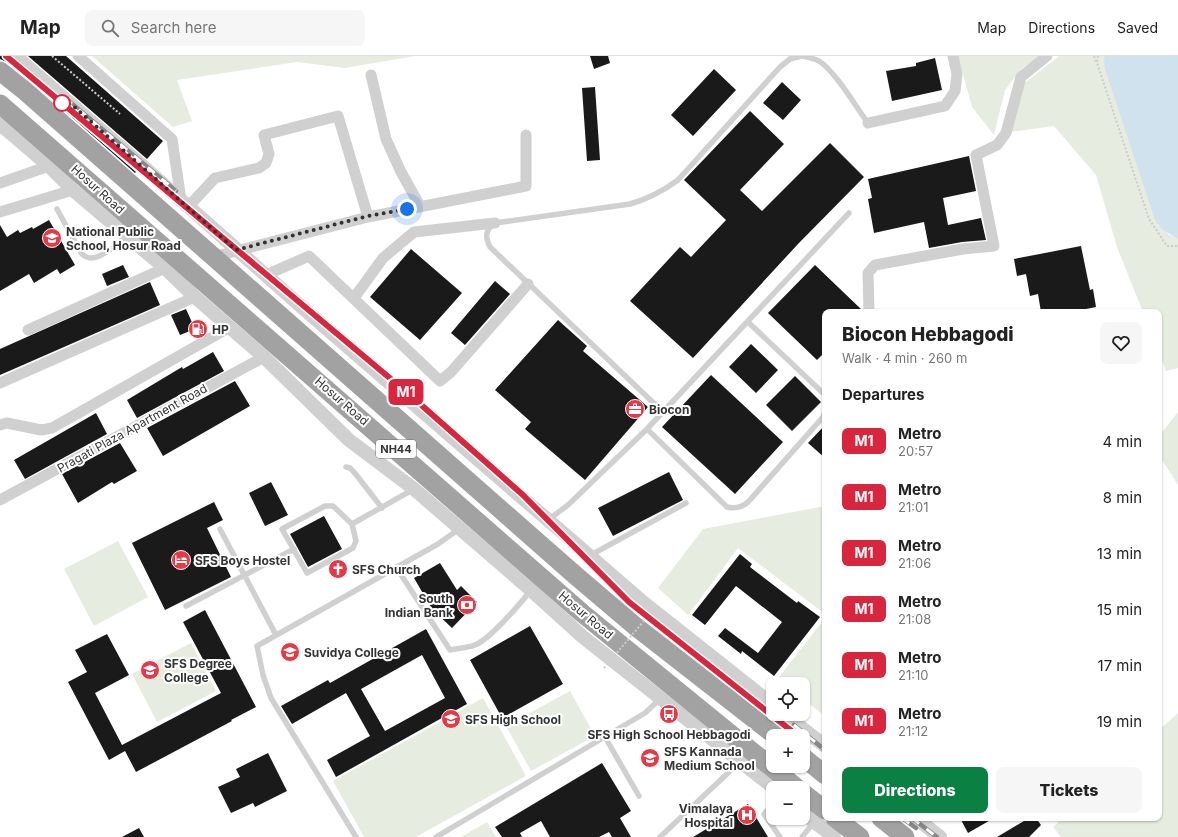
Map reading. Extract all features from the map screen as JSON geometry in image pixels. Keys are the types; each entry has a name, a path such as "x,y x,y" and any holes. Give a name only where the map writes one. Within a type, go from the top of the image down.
{"highway":[{"name":"Hosur Road","path":"0,71 25,90 575,575 635,626 767,729"},
{"name":"Hosur Road","path":"0,104 582,613 783,781"},
{"path":"810,762 822,772"},
{"name":"Hosur Road","path":"810,806 819,816"},
{"path":"839,821 860,837"},
{"path":"884,821 905,837"}],"street":[{"path":"15,56 644,604 766,700"},
{"path":"78,56 172,139 184,203"},
{"path":"868,123 946,106 956,91 957,74 953,56"},
{"path":"869,309 868,273 875,265 963,249 994,246 976,155 997,145 1006,133 1021,77 1047,56"},
{"path":"371,76 386,139 398,166 420,206"},
{"path":"184,203 215,178 259,168 266,163 269,154 264,135 338,116 368,216"},
{"path":"0,124 165,268 195,297 264,357 349,440 414,489 583,637 766,782"},
{"path":"213,257 368,216 526,186 526,135"},
{"path":"0,183 49,166"},
{"path":"0,212 74,190"},
{"path":"354,298 384,258 414,232 495,223"},
{"path":"266,275 309,256 440,381 451,372 528,284"},
{"path":"28,330 165,268"},
{"path":"0,383 195,297"},
{"path":"0,425 7,424 41,430 52,428 230,327"},
{"name":"Pragati Plaza Apartment Road","path":"0,500 264,357"},
{"path":"793,721 822,744"},
{"path":"823,821 834,837"},
{"path":"922,821 940,837"}],"lane":[{"path":"663,412 490,248 486,239 488,229 495,223 630,204 641,201 665,190 678,180 780,67 790,59 801,56 811,57 820,62 831,72 868,123"},
{"path":"57,209 81,253 85,256 94,258 110,250 128,237"},
{"path":"548,520 568,505 647,430 849,213"},
{"path":"748,322 822,392"},
{"path":"647,430 727,507 732,508 744,505 749,501 822,417"},
{"path":"346,467 350,468 358,476 382,508"},
{"path":"352,524 414,489"},
{"path":"589,556 686,503"},
{"path":"325,506 334,506 352,524 356,542 353,548 307,573 282,529 325,506"},
{"path":"356,837 271,698 257,646 438,544 460,528"},
{"path":"220,529 276,635"},
{"path":"186,606 294,549"},
{"path":"396,568 450,650 476,645 486,638 519,606 531,590"},
{"path":"436,837 645,713 661,698"},
{"path":"605,737 639,796"},
{"path":"660,837 729,772 738,760"},
{"path":"802,837 819,816"},
{"path":"772,825 780,837"}],"path":[{"path":"52,56 120,114"},
{"path":"1094,56 1149,219 1167,246 1178,246"},
{"path":"1097,63 1098,56"},
{"path":"604,668 654,608"}],"shaded area":[{"path":"92,56 415,56 345,68 297,62 177,80 192,121 173,127"},
{"path":"958,56 1040,56 1022,68 1005,90 994,135 972,107"},
{"path":"1059,56 1104,56 1107,75 1168,234 1178,239 1178,368 1166,371 1162,360 1162,309 1142,309 1117,247 1096,175 1054,126 1010,132 1022,85"},
{"path":"1178,412 1178,485 1162,460 1162,432"},
{"path":"822,507 822,612 738,548 688,615 658,588 703,529"},
{"path":"118,541 148,597 94,626 64,569"},
{"path":"822,622 822,714 810,704 810,677 779,677"},
{"path":"191,643 216,691 157,722 132,674"},
{"path":"570,691 595,736 531,771 506,726"},
{"path":"483,698 526,776 416,837 364,837 333,781"},
{"path":"1178,713 1178,837 1061,837 1053,827 1060,821 1162,821 1162,727"},
{"path":"487,822 496,837 461,837"}],"water":[{"path":"1104,56 1178,56 1178,239 1163,230 1155,220 1105,69"}],"building":[{"path":"0,56 7,56 9,62 136,172 135,173 32,82 7,62 0,59"},
{"path":"28,56 66,56 163,141 147,159"},
{"path":"590,56 608,56 610,63 594,69"},
{"path":"935,58 942,90 892,101 886,71 916,66 916,63"},
{"path":"714,69 736,90 693,136 671,115"},
{"path":"782,82 801,100 783,120 763,103"},
{"path":"595,87 600,160 587,161 582,88"},
{"path":"750,111 784,144 740,190 762,211 830,143 864,177 798,244 693,358 630,301 680,247 691,257 726,220 684,180"},
{"path":"969,156 976,191 943,198 948,225 981,218 986,240 962,242 929,248 924,222 874,233 868,199 872,198 868,179"},
{"path":"49,220 75,265 60,274 57,269 34,283 29,274 0,291 0,225 7,237 18,230 20,233 32,227 33,229"},
{"path":"1081,246 1090,290 1093,289 1096,307 1086,309 1040,309 1038,294 1030,296 1026,274 1017,276 1014,259"},
{"path":"411,249 462,293 420,340 370,297"},
{"path":"123,265 129,277 107,286 102,274"},
{"path":"815,265 861,309 822,309 822,355 817,360 768,313"},
{"path":"495,281 510,294 465,345 451,333"},
{"path":"150,282 160,305 0,375 0,349"},
{"path":"186,309 195,329 180,335 171,315"},
{"path":"558,320 587,346 583,351 648,407 585,480 525,429 531,422 495,390"},
{"path":"751,344 778,370 756,393 729,367"},
{"path":"213,352 224,371 137,418 127,400 182,367 183,369"},
{"path":"711,375 783,442 735,494 662,427"},
{"path":"795,376 821,402 792,431 766,405"},
{"path":"235,381 250,406 163,456 147,428"},
{"path":"96,413 107,434 25,479 14,460"},
{"path":"822,428 822,455 808,443"},
{"path":"120,443 137,471 114,484 112,482 78,503 62,474"},
{"path":"669,472 683,500 613,536 598,508"},
{"path":"271,482 288,515 265,526 249,493"},
{"name":"SFS Boys Hostel","path":"214,502 223,520 207,528 231,577 165,610 132,543"},
{"path":"324,516 342,549 308,567 290,534"},
{"path":"740,554 752,564 750,567 797,603 798,601 820,617 774,676 742,651 741,654 718,636 725,628 758,653 782,622 736,586 705,625 692,615"},
{"path":"440,563 457,590 461,586 477,602 452,628 432,609 414,578"},
{"path":"205,610 256,707 136,772 125,751 109,760 68,682 87,672 75,650 107,634 129,675 95,693 122,745 221,693 183,622"},
{"path":"530,626 563,684 502,718 470,660"},
{"path":"426,629 467,704 336,777 327,760 370,736 346,693 292,724 281,706 328,680 330,683","holes":["422,655 445,698 385,731 361,689"]},
{"path":"268,753 287,791 255,807 253,803 231,813 218,787 240,777 236,769"},
{"path":"602,763 631,811 620,818 631,837 612,837 609,832 599,837 550,837 541,821 520,833 522,837 502,837 495,827"},
{"path":"748,804 768,837 693,837"},
{"path":"962,821 989,821 968,833"},
{"path":"1024,821 1038,821 1041,825 1029,837 997,837"},
{"path":"139,828 144,837 122,837"}],"railway":[{"path":"6,56 410,395 523,495 629,602 789,729"},
{"path":"65,98 176,191"},
{"path":"794,725 822,748"},
{"path":"906,821 916,828"},
{"path":"916,821 937,837"}],"metro line":[{"name":"M1","path":"6,56 410,395 523,495 629,602 789,729"}],"place":[{"name":"National Public School, Hosur Road","path":"52,238"},
{"name":"HP","path":"198,329"},
{"name":"Biocon","path":"635,409"},
{"name":"SFS Boys Hostel","path":"181,560"},
{"name":"SFS Church","path":"338,569"},
{"name":"South Indian Bank","path":"467,605"},
{"name":"Suvidya College","path":"290,652"},
{"name":"SFS Degree College","path":"150,670"},
{"name":"SFS High School Hebbagodi","path":"669,714"},
{"name":"SFS High School","path":"451,719"},
{"name":"SFS Kannada Medium School","path":"650,758"},
{"name":"Vimalaya Hospital","path":"747,815"}],"route":[{"path":"62,103 71,104 236,250 368,216 407,209"}]}
